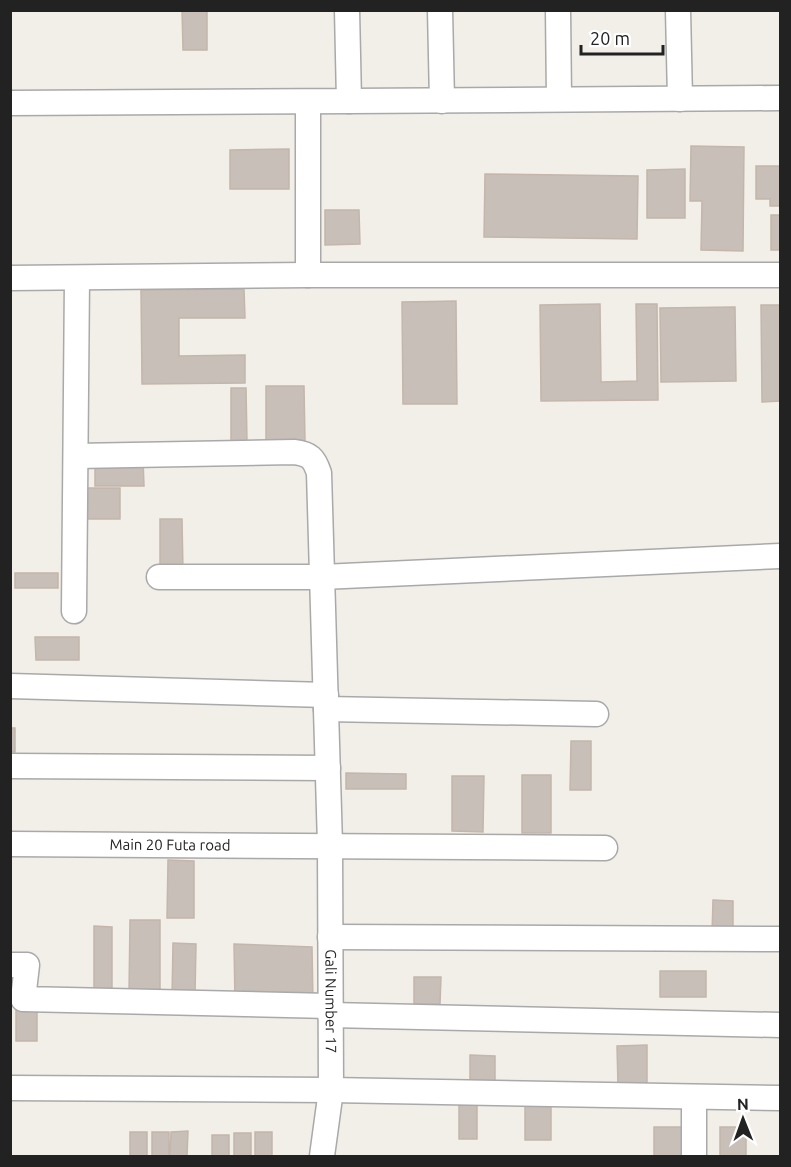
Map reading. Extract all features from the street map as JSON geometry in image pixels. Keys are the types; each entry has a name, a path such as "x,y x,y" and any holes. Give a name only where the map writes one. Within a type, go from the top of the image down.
{"street":[{"path":"347,10 349,101"},
{"path":"440,10 442,101"},
{"path":"558,10 560,99"},
{"path":"678,10 680,99"},
{"path":"10,102 780,98"},
{"path":"308,102 308,275"},
{"path":"10,278 308,275 780,275"},
{"path":"74,612 77,278"},
{"name":"Gali Number 17","path":"76,456 294,452 310,456 315,461 319,473 330,845 331,1090 322,1156"},
{"path":"159,577 322,577 780,556"},
{"path":"10,686 596,714"},
{"path":"10,766 328,768"},
{"name":"Main 20 Futa road","path":"10,844 605,848"},
{"path":"330,937 780,939"},
{"path":"10,965 27,965 23,999 780,1025"},
{"path":"10,1088 331,1090 780,1098"},
{"path":"694,1097 694,1156"}],"building":[{"path":"182,10 207,10 207,50 183,50"},
{"path":"691,146 744,147 743,251 701,250 702,201 690,201"},
{"path":"289,149 289,189 230,189 230,150"},
{"path":"756,166 780,166 780,206 770,206 770,199 756,199"},
{"path":"685,169 685,218 647,218 647,170"},
{"path":"485,174 638,176 637,239 484,237"},
{"path":"325,210 359,210 360,244 325,245"},
{"path":"771,215 780,215 780,250 771,250"},
{"path":"244,289 245,318 179,318 179,356 245,355 245,383 142,384 141,290"},
{"path":"456,301 457,404 403,404 402,302"},
{"path":"600,304 601,382 637,381 636,304 657,304 658,400 541,401 540,305"},
{"path":"761,305 780,305 780,401 762,402"},
{"path":"735,307 736,381 661,382 660,308"},
{"path":"266,386 304,386 305,441 266,442"},
{"path":"231,388 246,388 247,442 231,442"},
{"path":"143,459 144,486 95,486 95,460"},
{"path":"84,488 120,488 120,519 84,519"},
{"path":"160,519 182,519 183,571 160,571"},
{"path":"15,573 58,573 58,588 15,588"},
{"path":"35,637 79,637 79,660 36,660"},
{"path":"10,728 15,728 15,752 10,752"},
{"path":"571,741 591,741 591,790 570,790"},
{"path":"346,773 406,774 406,789 346,789"},
{"path":"522,775 551,775 551,833 522,833"},
{"path":"452,776 484,776 483,832 452,831"},
{"path":"168,860 194,861 194,918 167,918"},
{"path":"713,900 733,901 733,936 712,935"},
{"path":"130,920 160,920 160,993 129,993"},
{"path":"94,926 112,927 112,999 94,999"},
{"path":"173,943 196,944 195,995 172,997"},
{"path":"234,944 312,947 313,1003 235,1001"},
{"path":"660,971 706,971 706,997 660,997"},
{"path":"414,977 441,977 440,1004 414,1004"},
{"path":"16,1009 37,1009 37,1041 16,1041"},
{"path":"647,1045 647,1086 618,1086 617,1046"},
{"path":"470,1055 495,1056 495,1086 470,1086"},
{"path":"459,1101 477,1102 477,1139 459,1139"},
{"path":"525,1102 551,1102 551,1140 525,1140"},
{"path":"654,1127 682,1127 682,1156 654,1156"},
{"path":"720,1127 746,1127 746,1156 720,1156"},
{"path":"188,1131 187,1156 170,1156 171,1132"},
{"path":"130,1132 147,1132 147,1156 130,1156"},
{"path":"152,1132 169,1132 169,1156 152,1156"},
{"path":"255,1132 272,1132 272,1156 255,1156"},
{"path":"234,1133 251,1133 251,1156 234,1156"},
{"path":"212,1135 229,1135 229,1156 212,1156"}]}
